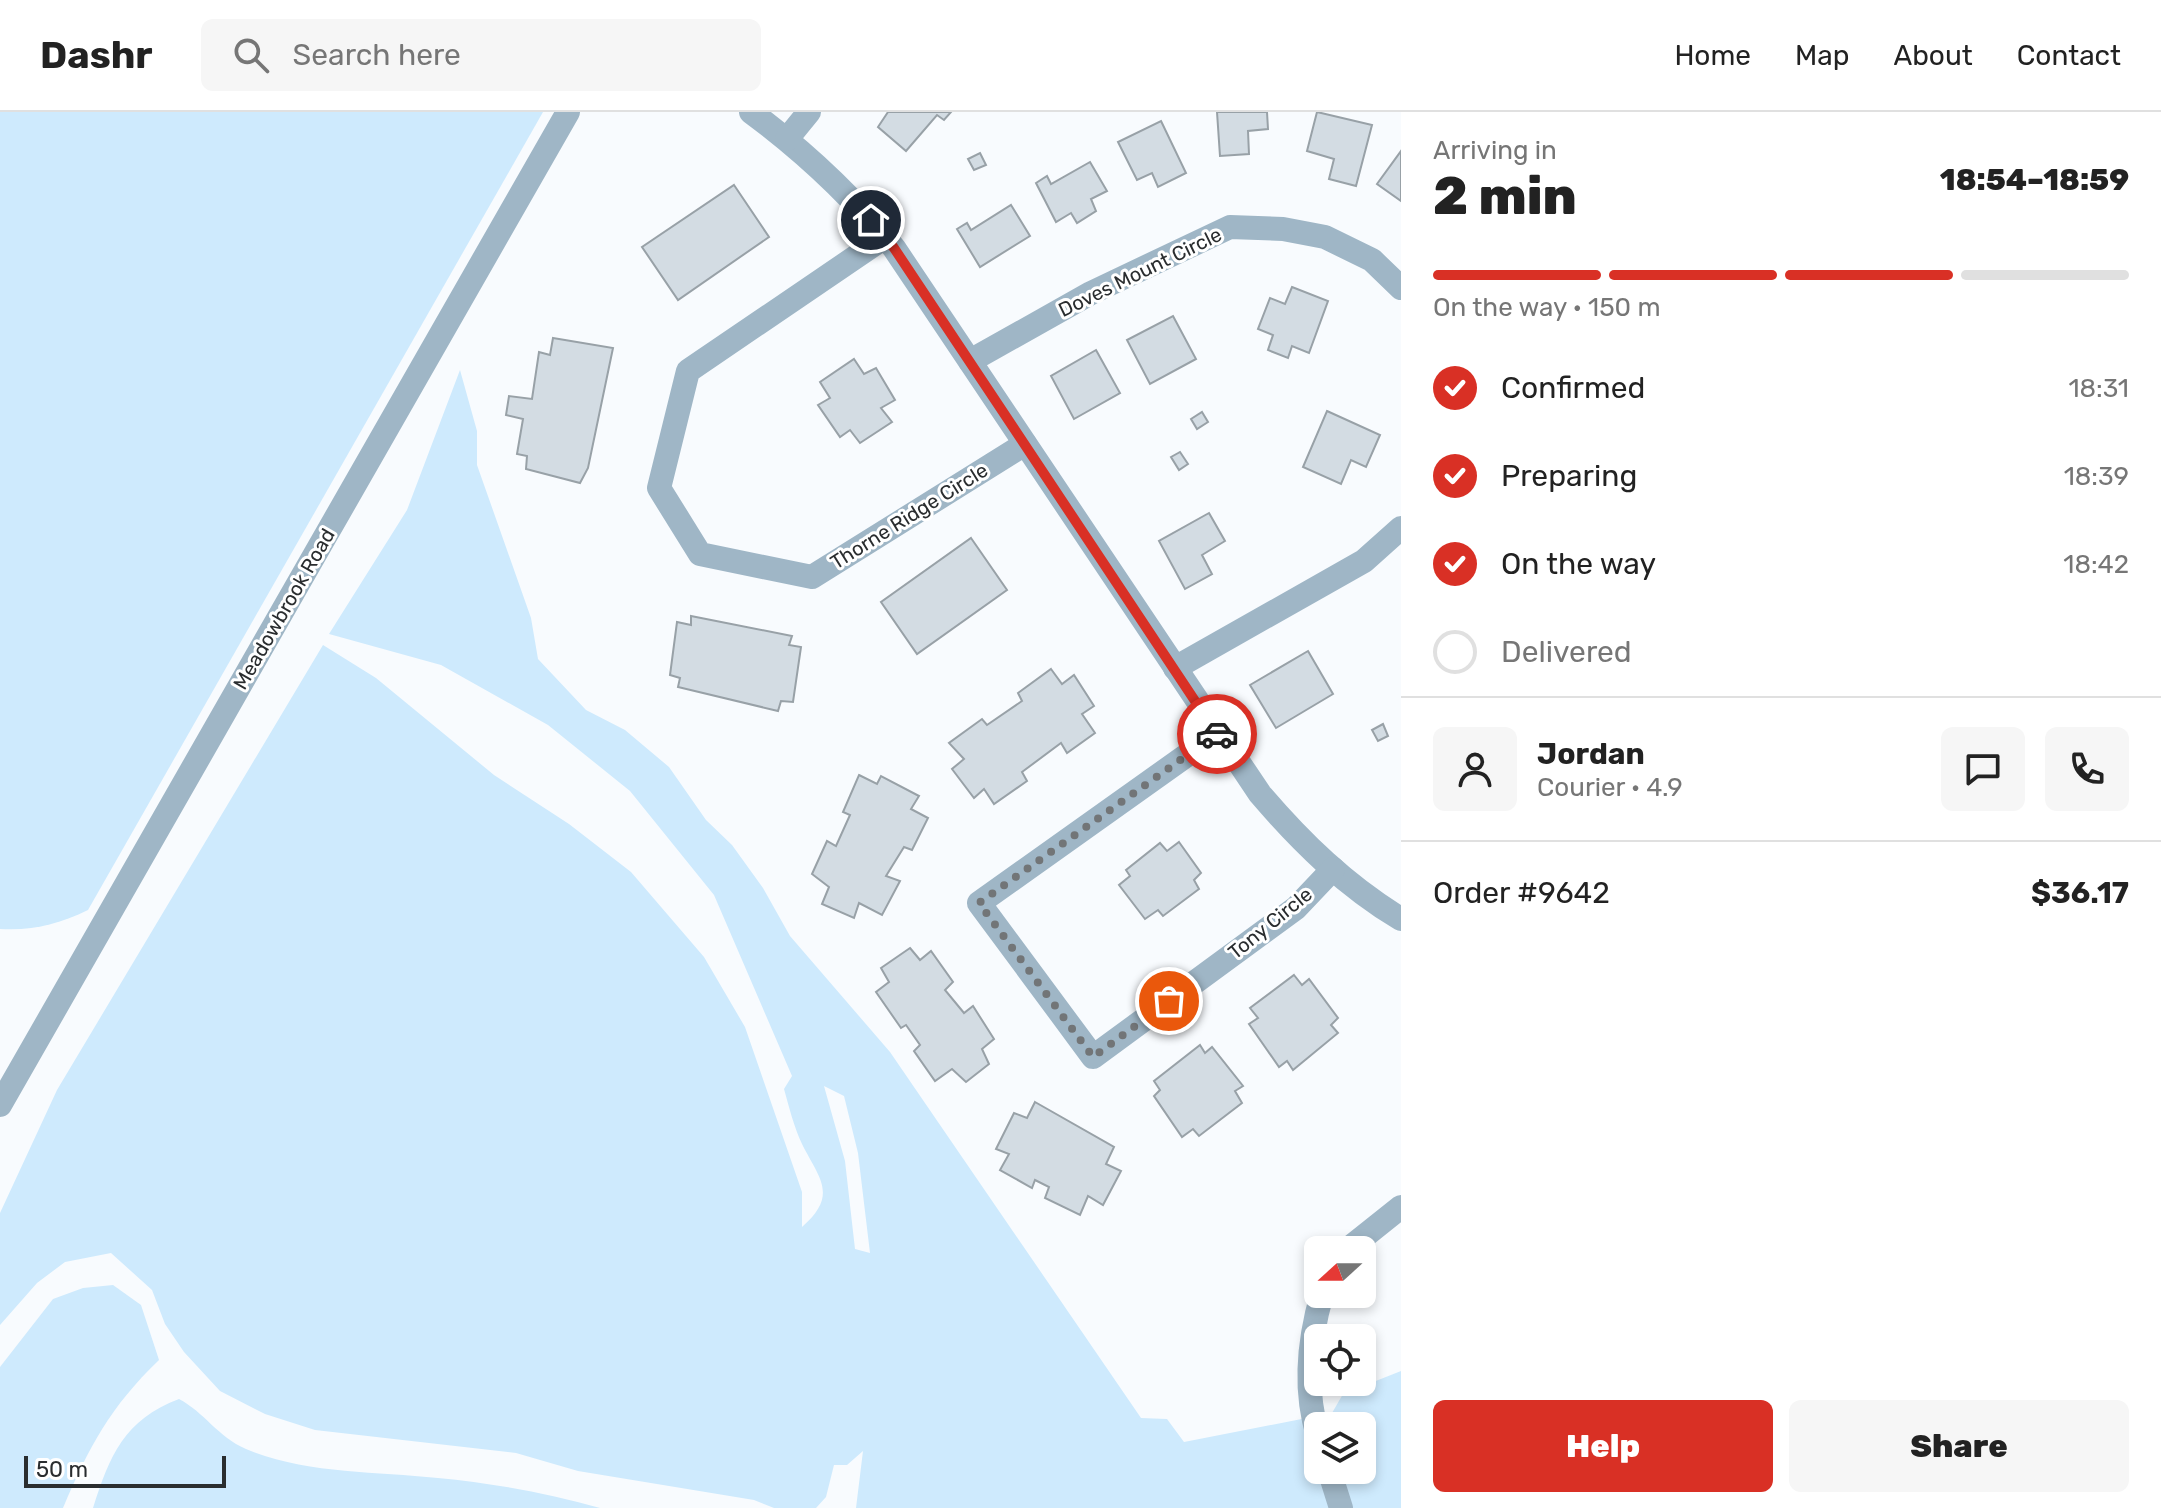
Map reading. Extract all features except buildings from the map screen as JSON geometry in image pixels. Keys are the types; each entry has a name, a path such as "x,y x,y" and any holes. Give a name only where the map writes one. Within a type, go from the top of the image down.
{"street":[{"name":"Meadowbrook Road","path":"0,1105 568,112"},
{"path":"751,112 787,139 856,202 885,237 1260,794 1299,840 1364,897 1401,919"},
{"path":"787,139 809,112"},
{"name":"Doves Mount Circle","path":"970,361 1128,274 1230,227 1283,229 1325,237 1372,260 1401,288"},
{"name":"Thorne Ridge Circle","path":"885,237 688,371 659,488 700,554 812,577 1025,444"},
{"path":"1175,668 1364,561 1401,528"},
{"name":"Tony Circle","path":"1218,733 979,903 1093,1057 1296,908 1333,869"},
{"path":"1365,1236 1401,1207"},
{"path":"1311,1412 1313,1328 1318,1308"},
{"path":"1333,1484 1341,1508"}],"shaded area":[{"path":"0,112 543,112 88,910 46,926 24,929 0,929"},
{"path":"460,370 477,431 477,465 531,618 538,659 586,710 625,730 669,767 706,820 732,845 763,888 790,936 890,1052 1141,1418 1167,1419 1184,1442 1304,1418 1304,1484 1376,1484 1376,1412 1333,1412 1342,1396 1376,1396 1376,1381 1401,1371 1401,1508 856,1508 863,1451 847,1465 834,1465 826,1497 816,1508 774,1508 754,1500 578,1471 516,1453 315,1430 265,1414 220,1391 184,1352 165,1324 152,1290 111,1253 65,1262 37,1283 0,1325 0,1213 57,1090 323,645 376,678 494,775 569,824 631,872 704,957 745,1027 802,1192 802,1227 820,1205 822,1186 799,1137 784,1089 792,1076 714,895 630,791 548,725 441,665 329,634 407,510","holes":["824,1086 844,1096 858,1153 870,1253 855,1249 845,1161"]},
{"path":"113,1285 141,1305 159,1360 127,1394 102,1429 63,1508 0,1508 0,1367 53,1299 83,1288"},
{"path":"179,1399 236,1444 292,1463 499,1486 600,1508 93,1508 113,1456 132,1429 145,1417"}],"way so far":[{"path":"1169,1001 1093,1057 979,903 1217,734"}],"route":[{"path":"871,220 894,248 1217,734"}]}
